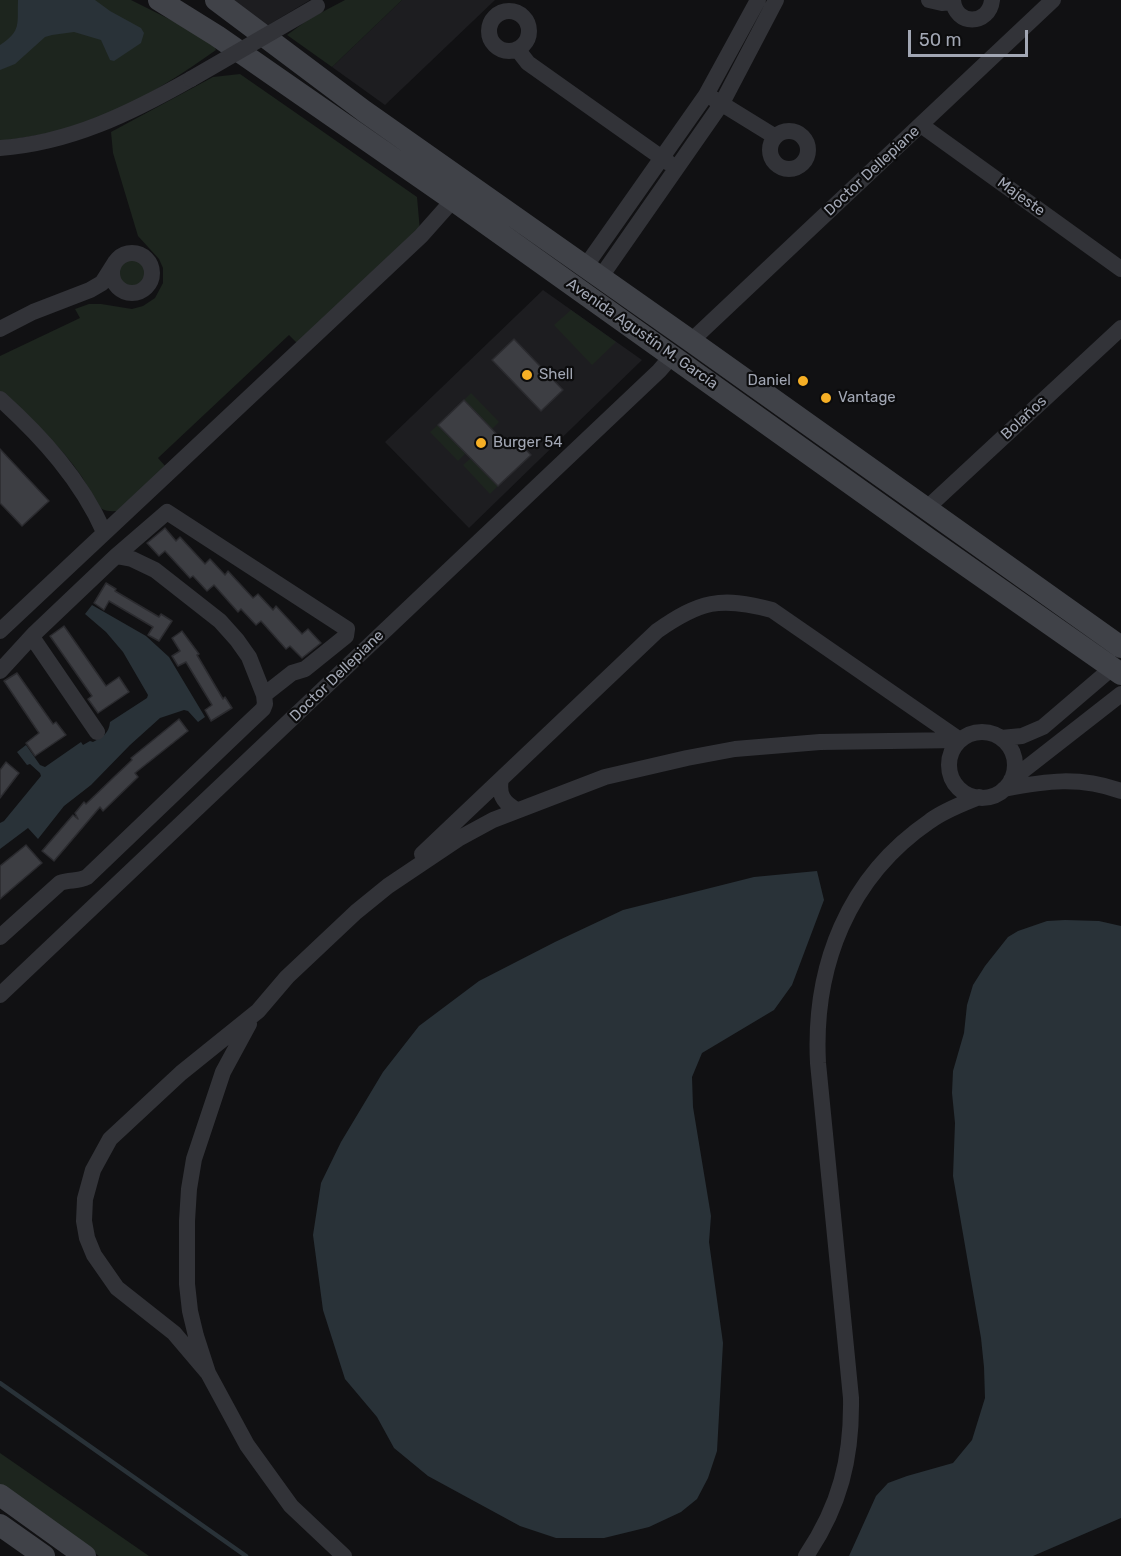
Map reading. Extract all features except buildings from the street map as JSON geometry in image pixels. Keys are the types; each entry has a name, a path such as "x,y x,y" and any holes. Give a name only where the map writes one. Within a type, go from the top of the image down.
{"main road":[{"name":"Avenida Agustín M. García","path":"159,0 218,36 672,356 1118,663"},
{"name":"Avenida Agustín M. García","path":"216,0 364,111 927,508 1118,663"},
{"path":"0,1496 86,1556"},
{"path":"0,1526 44,1556"}],"street":[{"path":"592,272 661,158 706,95 758,0"},
{"path":"592,272 677,169 722,103 776,0"},
{"path":"928,0 942,3 953,1 954,8 962,18 974,21 985,16 992,0"},
{"name":"Doctor Dellepiane","path":"691,341 1053,0"},
{"path":"0,148 53,139 97,126 141,107 322,3"},
{"path":"517,49 528,63 677,169"},
{"path":"706,95 774,136"},
{"name":"Majeste","path":"921,125 1121,269"},
{"path":"0,631 422,236 453,200"},
{"path":"0,329 33,312 90,290 102,283 114,264 124,255 144,256 152,267 152,281 143,291 136,294 104,288 90,290"},
{"path":"114,264 112,276 118,288 123,291"},
{"name":"Bolaños","path":"927,508 1121,328"},
{"name":"Doctor Dellepiane","path":"0,995 651,379 672,356"},
{"path":"0,399 22,419 65,467 88,500 104,532"},
{"path":"0,671 116,556 166,512 346,629 346,636 313,663 305,669 292,673 264,695"},
{"path":"0,937 60,883 69,879 80,881 87,877 263,709 265,704 264,695 249,657 220,621 155,570 132,559 116,556"},
{"path":"344,1556 291,1506 247,1445 208,1373 190,1311 186,1250 189,1189 194,1159 220,1081 237,1043 258,1011 287,977 320,945 388,886 657,631 683,613 728,602 747,603 772,610 960,740"},
{"path":"32,637 97,732"},
{"path":"1001,738 1023,736 1043,727 1118,663"},
{"path":"1007,784 1014,771 1012,753 1001,738 991,733 980,732 969,734 960,740 953,749 950,759 953,780 969,795 988,797 1007,784 1121,694"},
{"path":"1078,697 1096,714"},
{"path":"902,740 917,728 918,719 915,709"},
{"path":"388,886 458,839 493,820 605,777 735,749 820,742 960,740"},
{"path":"501,779 500,793 503,800 517,810"},
{"path":"1007,784 1049,781 1086,782 1121,791"},
{"path":"806,1556 830,1516 840,1491 852,1422 818,1063 816,1030 821,989 836,936 846,916 876,870 911,835 931,820 951,808 980,797"},
{"path":"208,1373 179,1339 117,1288 94,1255 87,1238 84,1221 85,1199 93,1170 110,1139 194,1063 258,1011"},
{"path":"194,1063 201,1061 215,1067 220,1081"},
{"path":"158,1321 176,1323 190,1311"}],"shaded area":[{"path":"0,0 131,0 181,25 214,46 216,50 152,92 100,117 62,130 0,141"},
{"path":"18,0 95,0 141,28 144,33 141,43 114,61 110,60 101,40 74,32 52,35 45,37 15,64 0,70 0,45 12,35 17,26"},
{"path":"223,0 310,0 260,30"},
{"path":"345,0 402,0 332,67 287,35 309,19"},
{"path":"402,0 495,0 385,105 332,67"},
{"path":"240,74 417,197 420,231 298,344 289,335 158,458 166,467 120,511 104,510 96,503 82,477 64,454 44,432 0,392 0,356 80,318 75,309 89,304 101,304 132,309 143,306 155,298 163,283 163,268 159,259 138,236 113,153 111,132 213,77"},
{"path":"132,258 142,263 147,273 142,283 132,288 122,283 117,273 122,263"},
{"path":"543,290 642,360 469,528 385,442"},
{"path":"571,310 616,342 592,365 554,325"},
{"path":"471,393 499,422 492,429 464,400"},
{"path":"438,425 466,453 458,461 430,432"},
{"path":"471,458 498,486 490,494 463,465"},
{"path":"92,605 146,636 169,657 205,717 198,722 188,711 184,710 160,718 91,785 64,806 38,839 28,828 0,849 0,823 41,776 30,764 27,765 17,752 26,745 40,765 45,767 81,742 83,745 102,737 107,732 110,722 147,698 148,695 123,652 106,632 85,614"},
{"path":"817,871 824,900 792,985 774,1010 702,1053 692,1077 693,1107 711,1216 709,1242 723,1343 717,1451 708,1478 697,1499 681,1512 649,1527 604,1538 556,1538 520,1526 428,1476 394,1448 377,1417 345,1379 323,1310 313,1235 321,1183 341,1142 383,1072 419,1026 479,981 623,910 754,877"},
{"path":"1047,921 1099,921 1121,926 1121,1518 1033,1556 849,1556 876,1496 888,1483 953,1463 972,1440 985,1398 984,1367 953,1176 955,1123 952,1093 953,1071 964,1033 967,1005 973,985 985,966 1008,937 1018,931"},
{"path":"0,1453 149,1556 99,1556 0,1485"}],"waterway":[{"path":"0,1383 246,1556"}],"place":[{"name":"Shell","path":"527,375"},
{"name":"Daniel","path":"803,381"},
{"name":"Vantage","path":"826,398"},
{"name":"Burger 54","path":"481,443"}]}
